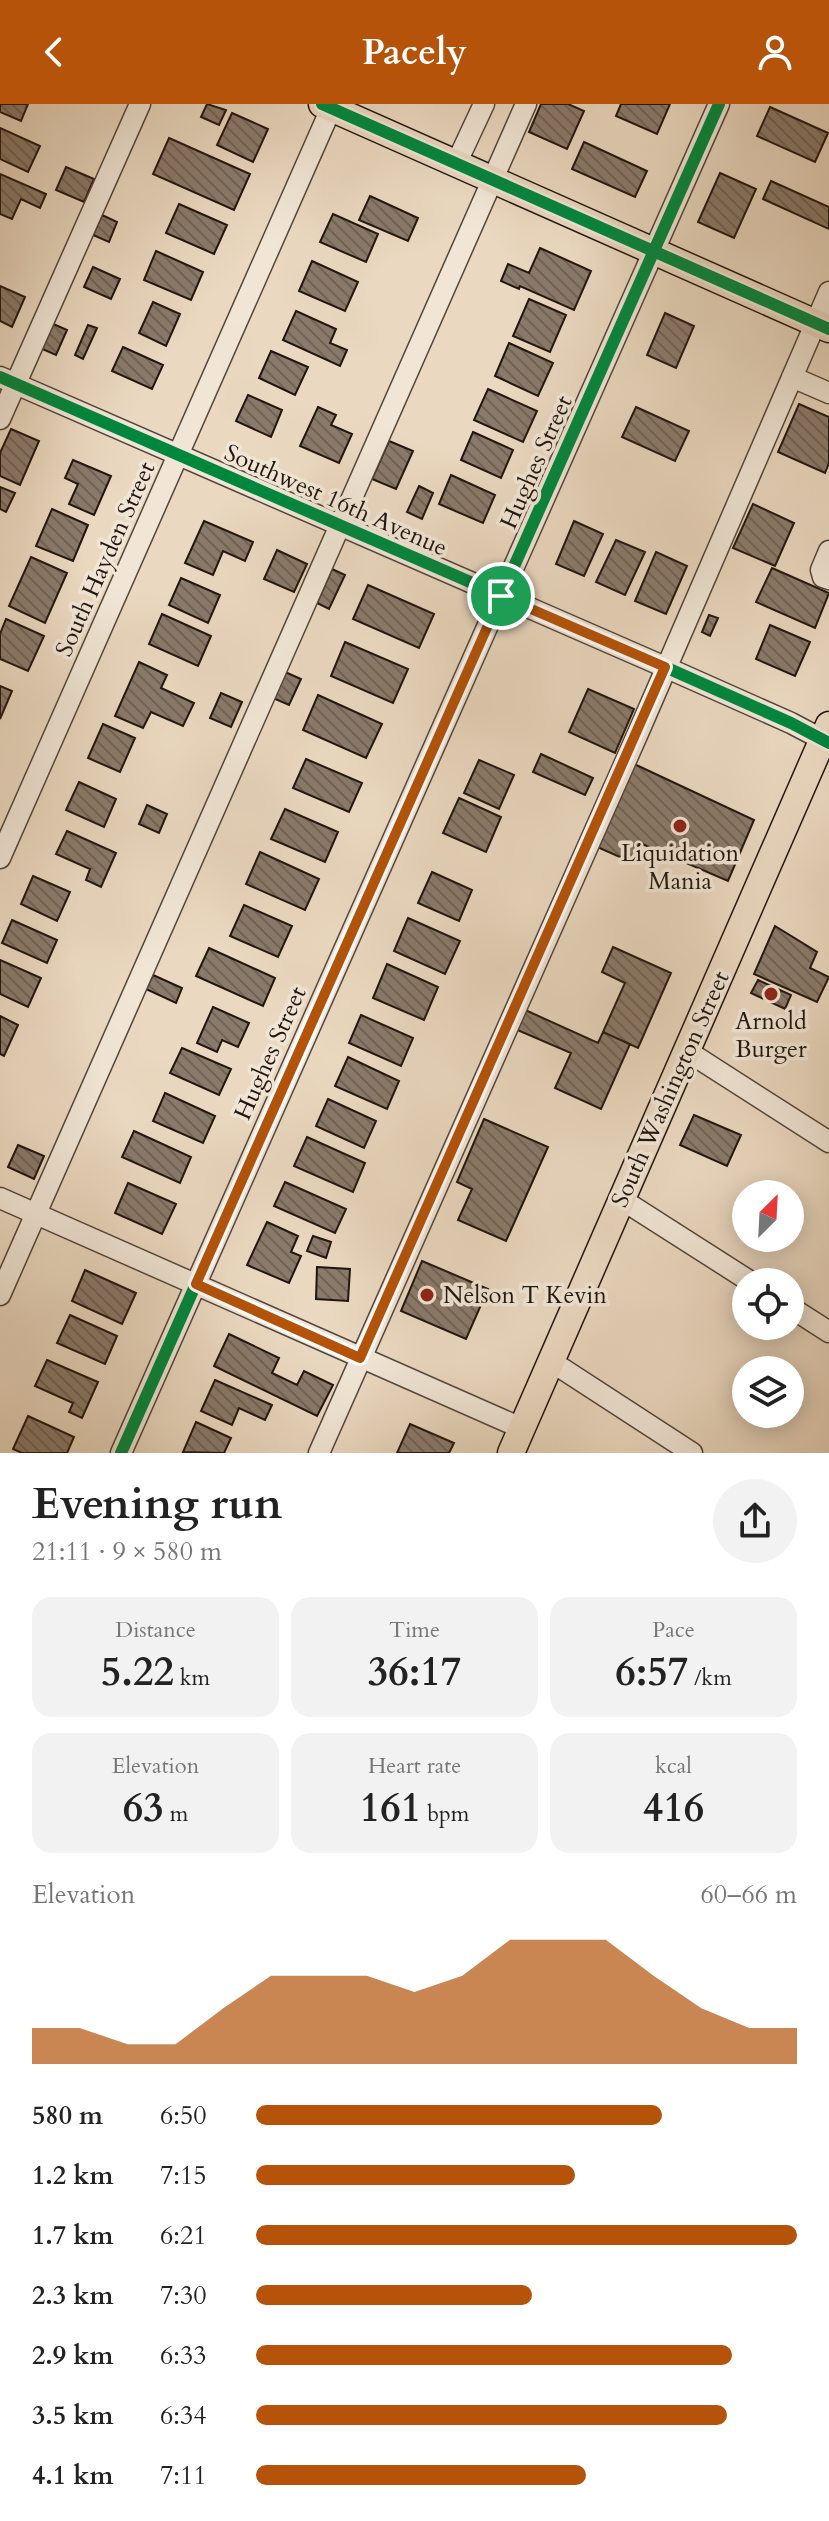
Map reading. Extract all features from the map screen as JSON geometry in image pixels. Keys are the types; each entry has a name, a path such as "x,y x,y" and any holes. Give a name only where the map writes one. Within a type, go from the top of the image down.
{"main road":[{"path":"329,105 822,326"},
{"name":"South Washington Street","path":"511,1453 549,1360 827,736"}],"street":[{"path":"0,419 8,380 140,104"},
{"path":"456,164 484,104"},
{"path":"0,1295 526,104"},
{"name":"Hughes Street","path":"121,1453 719,104"},
{"name":"South Hayden Street","path":"0,858 180,456 329,105"},
{"path":"319,1453 792,377 822,326 829,292"},
{"path":"792,377 829,393"},
{"name":"Southwest 16th Avenue","path":"8,380 827,736"},
{"path":"829,551 821,570 823,577 829,579"},
{"path":"687,1051 829,1142"},
{"path":"0,1198 521,1428"},
{"path":"621,1199 732,1270"},
{"path":"804,1316 829,1332"},
{"path":"549,1360 692,1453"}],"building":[{"path":"0,104 28,104 21,121 0,112"},
{"path":"207,104 226,110 219,125 201,117"},
{"path":"541,104 568,104 584,111 567,149 529,132"},
{"path":"621,104 670,104 657,134 616,116"},
{"path":"770,107 828,133 815,162 757,136"},
{"path":"232,113 268,129 253,162 217,145"},
{"path":"0,128 40,146 28,172 0,159"},
{"path":"169,138 250,174 234,210 153,174"},
{"path":"584,142 647,171 635,197 572,169"},
{"path":"66,167 94,179 84,202 56,190"},
{"path":"720,173 756,189 734,238 698,222"},
{"path":"0,174 46,194 40,208 21,199 12,219 0,214"},
{"path":"771,181 829,207 829,229 763,199"},
{"path":"370,196 418,218 408,241 359,220"},
{"path":"179,204 227,225 214,254 166,233"},
{"path":"333,214 378,234 366,262 320,242"},
{"path":"102,215 117,222 109,242 93,235"},
{"path":"540,248 591,271 574,310 501,281 508,264 529,273"},
{"path":"156,251 203,272 191,300 144,280"},
{"path":"312,261 358,282 345,311 299,291"},
{"path":"93,267 120,279 111,299 84,287"},
{"path":"0,286 25,297 12,327 0,321"},
{"path":"529,299 566,315 550,352 513,336"},
{"path":"153,302 180,314 166,346 139,333"},
{"path":"296,311 336,329 330,343 347,350 340,366 283,340"},
{"path":"665,313 694,326 676,368 647,355"},
{"path":"51,323 67,330 56,355 40,348"},
{"path":"88,325 97,328 83,359 75,355"},
{"path":"509,343 553,363 538,396 495,376"},
{"path":"123,347 163,365 152,389 112,371"},
{"path":"271,351 308,367 295,395 259,378"},
{"path":"488,389 537,411 523,442 474,420"},
{"path":"248,395 282,410 271,437 236,421"},
{"path":"799,404 829,417 829,463 825,473 778,452"},
{"path":"318,407 336,415 331,425 352,434 339,463 300,446"},
{"path":"636,407 689,431 675,461 622,437"},
{"path":"11,429 39,441 20,485 0,476 0,453"},
{"path":"473,432 513,450 501,478 461,460"},
{"path":"389,441 413,451 396,489 372,479"},
{"path":"73,460 111,476 94,515 69,504 78,484 65,478"},
{"path":"451,475 495,495 483,523 439,504"},
{"path":"419,486 433,493 422,519 407,512"},
{"path":"0,487 15,493 6,512 0,509"},
{"path":"753,504 794,523 775,566 733,548"},
{"path":"52,509 88,525 73,561 36,546"},
{"path":"204,521 253,542 245,561 223,551 213,575 185,563"},
{"path":"574,521 603,534 584,576 556,564"},
{"path":"616,540 645,552 625,595 596,582"},
{"path":"277,550 307,564 294,592 264,579"},
{"path":"656,552 687,566 666,614 635,601"},
{"path":"31,557 67,573 45,623 9,606"},
{"path":"772,568 829,593 815,628 756,602"},
{"path":"332,569 345,575 329,609 317,603"},
{"path":"181,578 220,595 208,623 169,605"},
{"path":"368,585 434,614 419,648 353,619"},
{"path":"162,614 211,636 198,666 149,644"},
{"path":"709,615 718,618 710,636 702,632"},
{"path":"6,619 44,636 28,671 0,659 0,634"},
{"path":"770,625 810,642 795,676 756,659"},
{"path":"345,642 408,669 393,703 331,676"},
{"path":"139,662 167,675 161,688 194,703 183,726 151,712 143,728 115,716"},
{"path":"285,672 301,679 289,705 273,698"},
{"path":"0,686 12,691 0,719"},
{"path":"588,689 634,709 615,753 569,732"},
{"path":"221,693 242,702 231,727 210,718"},
{"path":"318,695 382,724 366,758 303,730"},
{"path":"103,724 135,738 120,772 88,758"},
{"path":"541,754 593,778 585,795 533,772"},
{"path":"306,759 362,783 349,812 293,788"},
{"path":"479,760 514,775 499,809 464,793"},
{"path":"632,763 754,820 728,881 640,843 631,862 595,846"},
{"path":"79,782 116,799 104,827 66,810"},
{"path":"459,798 501,817 486,852 443,833"},
{"path":"147,805 167,814 159,833 139,824"},
{"path":"285,809 338,832 325,862 271,839"},
{"path":"67,831 116,853 101,887 86,880 90,869 56,854"},
{"path":"260,852 319,879 305,910 246,884"},
{"path":"432,872 472,890 459,921 418,903"},
{"path":"33,876 70,892 57,921 21,904"},
{"path":"244,905 292,926 278,957 230,936"},
{"path":"408,918 460,941 445,974 394,951"},
{"path":"12,920 57,940 47,963 2,943"},
{"path":"775,926 817,952 810,968 829,977 817,1002 754,974"},
{"path":"613,947 671,973 638,1048 603,1032 625,983 602,972"},
{"path":"209,948 275,978 263,1006 196,976"},
{"path":"0,960 41,978 28,1007 0,994"},
{"path":"387,964 438,987 424,1020 373,998"},
{"path":"153,975 182,988 176,1003 146,989"},
{"path":"758,980 791,995 785,1009 751,993"},
{"path":"213,1007 249,1023 238,1047 222,1040 217,1052 197,1043"},
{"path":"523,1009 598,1043 603,1032 630,1044 601,1109 555,1088 571,1053 515,1029"},
{"path":"361,1015 413,1038 401,1066 349,1043"},
{"path":"0,1016 18,1025 4,1056 0,1054"},
{"path":"182,1048 231,1069 219,1095 170,1073"},
{"path":"348,1057 399,1081 387,1109 335,1086"},
{"path":"165,1093 215,1116 203,1143 153,1121"},
{"path":"328,1099 376,1121 364,1148 316,1126"},
{"path":"694,1115 741,1135 727,1166 680,1145"},
{"path":"484,1119 548,1147 506,1241 458,1220 472,1189 457,1182"},
{"path":"134,1131 191,1157 180,1183 122,1157"},
{"path":"307,1137 365,1163 353,1192 294,1166"},
{"path":"18,1145 44,1156 34,1179 8,1167"},
{"path":"285,1182 346,1209 335,1233 274,1206"},
{"path":"128,1183 176,1204 162,1234 115,1213"},
{"path":"267,1222 298,1236 291,1252 301,1256 289,1283 247,1265"},
{"path":"313,1236 331,1242 326,1258 307,1251"},
{"path":"422,1261 488,1289 466,1339 401,1311"},
{"path":"317,1267 350,1269 348,1301 316,1299"},
{"path":"85,1270 136,1293 122,1324 72,1301"},
{"path":"70,1315 117,1336 105,1364 57,1343"},
{"path":"229,1334 279,1358 272,1373 297,1385 304,1371 333,1385 317,1416 214,1366"},
{"path":"47,1360 98,1382 82,1418 69,1412 73,1403 35,1386"},
{"path":"215,1380 272,1405 265,1420 239,1408 232,1425 201,1411"},
{"path":"28,1416 74,1437 67,1453 22,1453 13,1449"},
{"path":"196,1422 231,1438 224,1453 183,1452"},
{"path":"410,1424 454,1443 449,1453 397,1453"}],"cycle path":[{"path":"322,104 829,329"},
{"path":"121,1453 719,104"},
{"path":"0,377 665,667 829,743"}],"place":[{"name":"Liquidation Mania","path":"680,826"},
{"name":"Arnold Burger","path":"771,994"},
{"name":"Nelson T Kevin","path":"427,1295"}],"route":[{"path":"501,596 665,667 360,1358 196,1284 501,596"}]}
